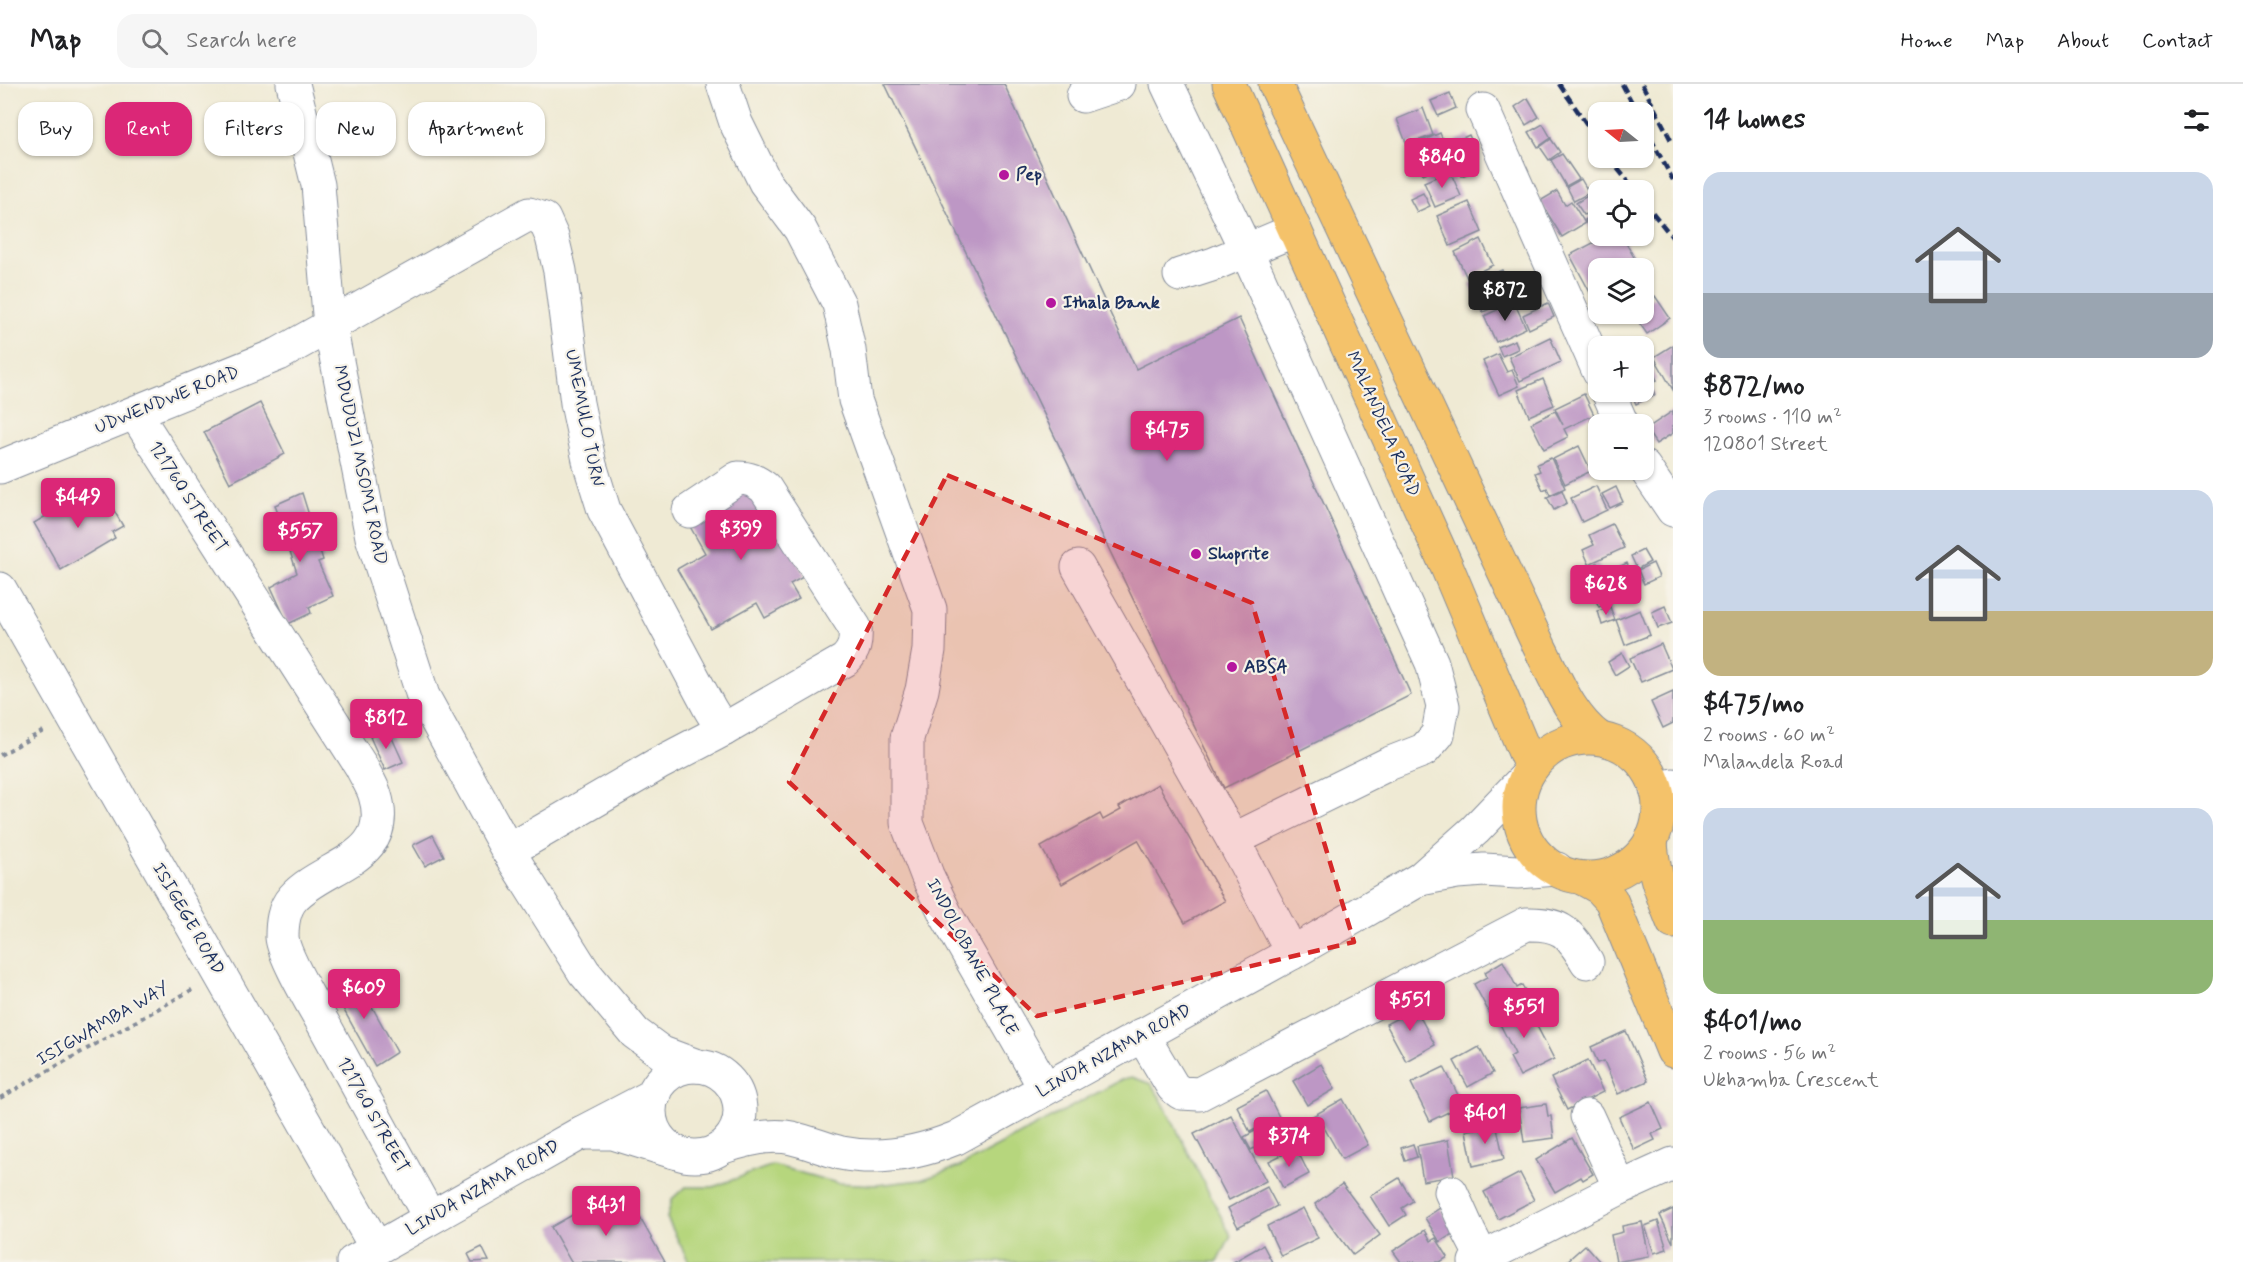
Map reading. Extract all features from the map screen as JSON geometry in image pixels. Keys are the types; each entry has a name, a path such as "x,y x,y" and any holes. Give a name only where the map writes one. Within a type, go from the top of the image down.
{"main road":[{"name":"MALANDELA ROAD","path":"1229,84 1447,567 1528,773"},
{"path":"1275,84 1539,648 1575,714 1585,728 1599,738"},
{"path":"1569,873 1607,876 1621,870 1635,861 1645,850 1657,823 1665,787 1633,753 1614,742 1599,738 1574,739 1554,746 1541,756 1528,773 1518,802 1521,827 1541,860 1599,888 1611,900 1673,1051"},
{"path":"1651,840 1652,860 1658,884 1673,922"}],"street":[{"name":"MDUDUZI MSOMI ROAD","path":"293,84 318,185 330,326 372,537 423,696 508,851 584,972 635,1033 662,1053 697,1066"},
{"name":"INDOLOBANE PLACE","path":"723,84 736,123 765,182 800,229 839,304 849,350 855,400 930,609 929,650 922,690 907,738 907,823 927,875 946,915 1045,1088"},
{"path":"1083,96 1119,84"},
{"path":"1167,84 1246,250 1432,663 1443,706 1438,734 1424,750 1388,764 1233,840"},
{"path":"1483,110 1588,347"},
{"name":"UMEMULO TURN","path":"330,326 529,214 544,219 552,237 560,272 577,403 590,465 604,510 723,730"},
{"path":"1180,275 1214,264 1295,230"},
{"name":"UDWENDWE ROAD","path":"0,467 279,354 330,326"},
{"name":"121760 STREET","path":"135,413 361,766 375,795 378,820 374,836 356,857 292,898 283,915 282,940 301,983 430,1218"},
{"path":"508,851 658,764 835,667 853,652 856,642 855,628 765,488 746,478 738,478 689,511"},
{"path":"1653,480 1673,510"},
{"path":"1078,567 1233,840 1292,953"},
{"name":"ISIGEGE ROAD","path":"0,589 220,975 365,1255"},
{"name":"LINDA NZAMA ROAD","path":"723,1147 751,1140 790,1138 842,1153 869,1156 913,1152 956,1138 1292,953 1420,879 1482,824 1528,773"},
{"name":"LINDA NZAMA ROAD","path":"1420,879 1484,870 1569,873"},
{"path":"1142,1035 1173,1087 1181,1093 1199,1094 1526,924 1541,924 1563,931 1572,937 1587,962"},
{"name":"MDUDUZI MSOMI ROAD","path":"635,1033 656,1091"},
{"path":"697,1066 706,1067 727,1079 736,1093 740,1112 736,1131 723,1147 705,1155 685,1155 676,1152 663,1143 654,1130 650,1114 656,1091 663,1079 676,1070 697,1066"},
{"name":"LINDA NZAMA ROAD","path":"365,1255 656,1091"},
{"name":"LINDA NZAMA ROAD","path":"736,1093 790,1138"},
{"path":"1587,1116 1620,1188"},
{"name":"LINDA NZAMA ROAD","path":"581,1133 614,1133 676,1152"},
{"path":"1451,1192 1479,1259 1673,1164"}],"path":[{"path":"0,755 72,715"},
{"name":"ISIGWAMBA WAY","path":"0,1098 220,975"}],"highlighted area":[{"path":"947,475 1252,603 1354,942 1037,1016 789,782"}],"green space":[{"path":"1132,1077 1151,1084 1161,1099 1231,1236 1218,1262 689,1262 667,1218 672,1199 685,1187 713,1187 773,1165 837,1183 877,1185 921,1180 959,1167 1123,1079"}],"building":[{"path":"885,84 1004,84 1136,369 1239,318 1411,695 1224,788"},
{"path":"1450,93 1456,108 1438,116 1431,101"},
{"path":"1528,98 1539,117 1526,125 1515,107"},
{"path":"1423,108 1433,135 1407,145 1397,119"},
{"path":"1543,124 1551,138 1538,147 1529,132"},
{"path":"1440,133 1452,161 1423,174 1411,146"},
{"path":"1469,135 1476,151 1463,158 1456,141"},
{"path":"1551,139 1560,152 1549,160 1540,147"},
{"path":"1562,154 1579,179 1566,186 1551,160"},
{"path":"1469,156 1476,170 1462,176 1456,163"},
{"path":"1450,171 1461,196 1435,207 1424,182"},
{"path":"1581,179 1588,194 1574,201 1567,187"},
{"path":"1557,191 1565,205 1571,201 1585,223 1562,237 1540,201"},
{"path":"1423,193 1430,206 1417,212 1410,199"},
{"path":"1588,196 1588,212 1584,215 1576,203"},
{"path":"1469,202 1482,232 1450,246 1437,216"},
{"path":"1481,239 1493,265 1467,278 1455,252"},
{"path":"1588,246 1628,246 1634,258 1588,258 1588,289 1570,255"},
{"path":"1502,270 1515,298 1483,312 1470,284"},
{"path":"1654,297 1670,318 1647,334 1640,324 1654,324"},
{"path":"1514,302 1526,328 1496,342 1484,316"},
{"path":"1548,303 1554,317 1529,329 1523,315"},
{"path":"1550,337 1561,362 1520,381 1509,357"},
{"path":"1515,340 1518,349 1502,356 1498,347"},
{"path":"1673,345 1673,390 1654,357"},
{"path":"1498,354 1507,372 1512,370 1519,386 1499,395 1483,361"},
{"path":"1543,379 1554,405 1529,416 1518,390"},
{"path":"1584,394 1594,414 1588,414 1588,418 1564,429 1568,437 1544,449 1531,423 1555,411 1563,425 1555,408"},
{"path":"260,403 285,454 230,483 204,432"},
{"path":"1673,411 1673,433 1656,444 1654,424"},
{"path":"1579,446 1588,465 1588,472 1565,484 1553,459"},
{"path":"1551,458 1565,488 1550,495 1547,488 1543,490 1535,473 1540,471 1537,464"},
{"path":"755,486 805,576 790,584 799,599 765,618 757,603 711,629 677,569 705,553 688,523"},
{"path":"1596,486 1607,510 1582,522 1571,498"},
{"path":"1616,487 1623,502 1610,508 1602,494"},
{"path":"90,490 100,507 109,502 123,526 112,532 115,538 61,570 34,523"},
{"path":"1562,490 1567,503 1554,510 1547,497"},
{"path":"302,493 323,560 318,562 333,596 309,607 311,613 288,624 271,587 297,573 275,505"},
{"path":"1612,524 1624,548 1589,564 1583,550 1594,545 1589,535"},
{"path":"1643,550 1650,562 1637,569 1631,556"},
{"path":"1597,563 1604,576 1589,583 1583,571"},
{"path":"1627,563 1638,588 1599,607 1589,586 1606,579 1604,574"},
{"path":"1653,563 1659,577 1644,584 1638,570"},
{"path":"1665,606 1672,623 1658,628 1652,612"},
{"path":"1610,607 1615,620 1602,625 1598,611"},
{"path":"1640,610 1650,635 1625,645 1616,620"},
{"path":"1661,644 1672,669 1641,682 1630,658"},
{"path":"1622,653 1629,666 1615,675 1608,662"},
{"path":"1673,692 1673,723 1663,728 1651,702"},
{"path":"388,729 403,762 385,770 370,737"},
{"path":"1158,784 1225,901 1185,923 1138,840 1062,884 1041,847 1100,814 1103,820 1121,810 1119,807"},
{"path":"433,835 444,856 425,866 413,845"},
{"path":"1503,961 1517,988 1522,985 1528,996 1491,1016 1474,984 1487,977 1485,972"},
{"path":"354,974 397,1052 375,1066 331,987"},
{"path":"1524,1001 1554,1059 1520,1076 1510,1057 1515,1054 1496,1016"},
{"path":"1412,1002 1435,1045 1406,1061 1386,1024 1398,1018 1395,1011"},
{"path":"1626,1031 1648,1081 1618,1094 1604,1061 1598,1063 1591,1047"},
{"path":"1479,1047 1493,1073 1468,1087 1454,1061"},
{"path":"1588,1060 1603,1092 1567,1110 1551,1078"},
{"path":"1321,1064 1335,1089 1307,1105 1293,1081"},
{"path":"1444,1067 1463,1105 1430,1121 1411,1083"},
{"path":"1266,1091 1279,1117 1250,1132 1237,1106"},
{"path":"1343,1099 1368,1145 1342,1159 1322,1124 1316,1126 1311,1117"},
{"path":"1651,1102 1663,1129 1652,1134 1655,1140 1634,1150 1619,1117"},
{"path":"1546,1104 1548,1116 1551,1116 1554,1138 1524,1142 1519,1108"},
{"path":"1231,1115 1266,1181 1229,1200 1194,1134"},
{"path":"1496,1124 1504,1159 1473,1166 1466,1131"},
{"path":"1264,1126 1271,1139 1251,1150 1244,1137"},
{"path":"1572,1138 1593,1174 1583,1180 1581,1177 1555,1192 1536,1160"},
{"path":"1448,1140 1454,1176 1423,1181 1417,1146"},
{"path":"1413,1144 1417,1157 1405,1161 1401,1148"},
{"path":"1296,1148 1309,1174 1283,1188 1269,1161"},
{"path":"1520,1173 1534,1200 1498,1219 1484,1192"},
{"path":"1399,1178 1413,1201 1402,1208 1406,1215 1389,1226 1370,1196"},
{"path":"1342,1184 1380,1235 1353,1255 1315,1204"},
{"path":"1267,1187 1277,1206 1238,1227 1228,1208"},
{"path":"599,1200 608,1218 632,1204 665,1262 571,1262 551,1227"},
{"path":"1303,1208 1318,1238 1281,1256 1267,1226"},
{"path":"1440,1208 1455,1232 1440,1242 1425,1218"},
{"path":"1673,1209 1673,1243 1660,1215"},
{"path":"1658,1221 1667,1249 1654,1253 1645,1226"},
{"path":"1642,1222 1649,1256 1616,1262 1611,1235 1623,1232 1622,1226"},
{"path":"1425,1230 1431,1241 1436,1238 1448,1257 1440,1262 1401,1262 1393,1251"},
{"path":"1263,1245 1272,1262 1233,1262"},
{"path":"1585,1245 1600,1262 1566,1262"},
{"path":"482,1247 489,1261 472,1262 468,1254"}],"railway":[{"path":"1559,84 1588,126"},
{"path":"1622,84 1632,102"},
{"path":"1642,84 1673,144"},
{"path":"1654,145 1673,180"},
{"path":"1617,168 1627,180"},
{"path":"1654,214 1673,238"}],"place":[{"name":"Pep","path":"1004,175"},
{"name":"Ithala Bank","path":"1051,303"},
{"name":"Shoprite","path":"1196,554"},
{"name":"ABSA","path":"1232,667"}]}
